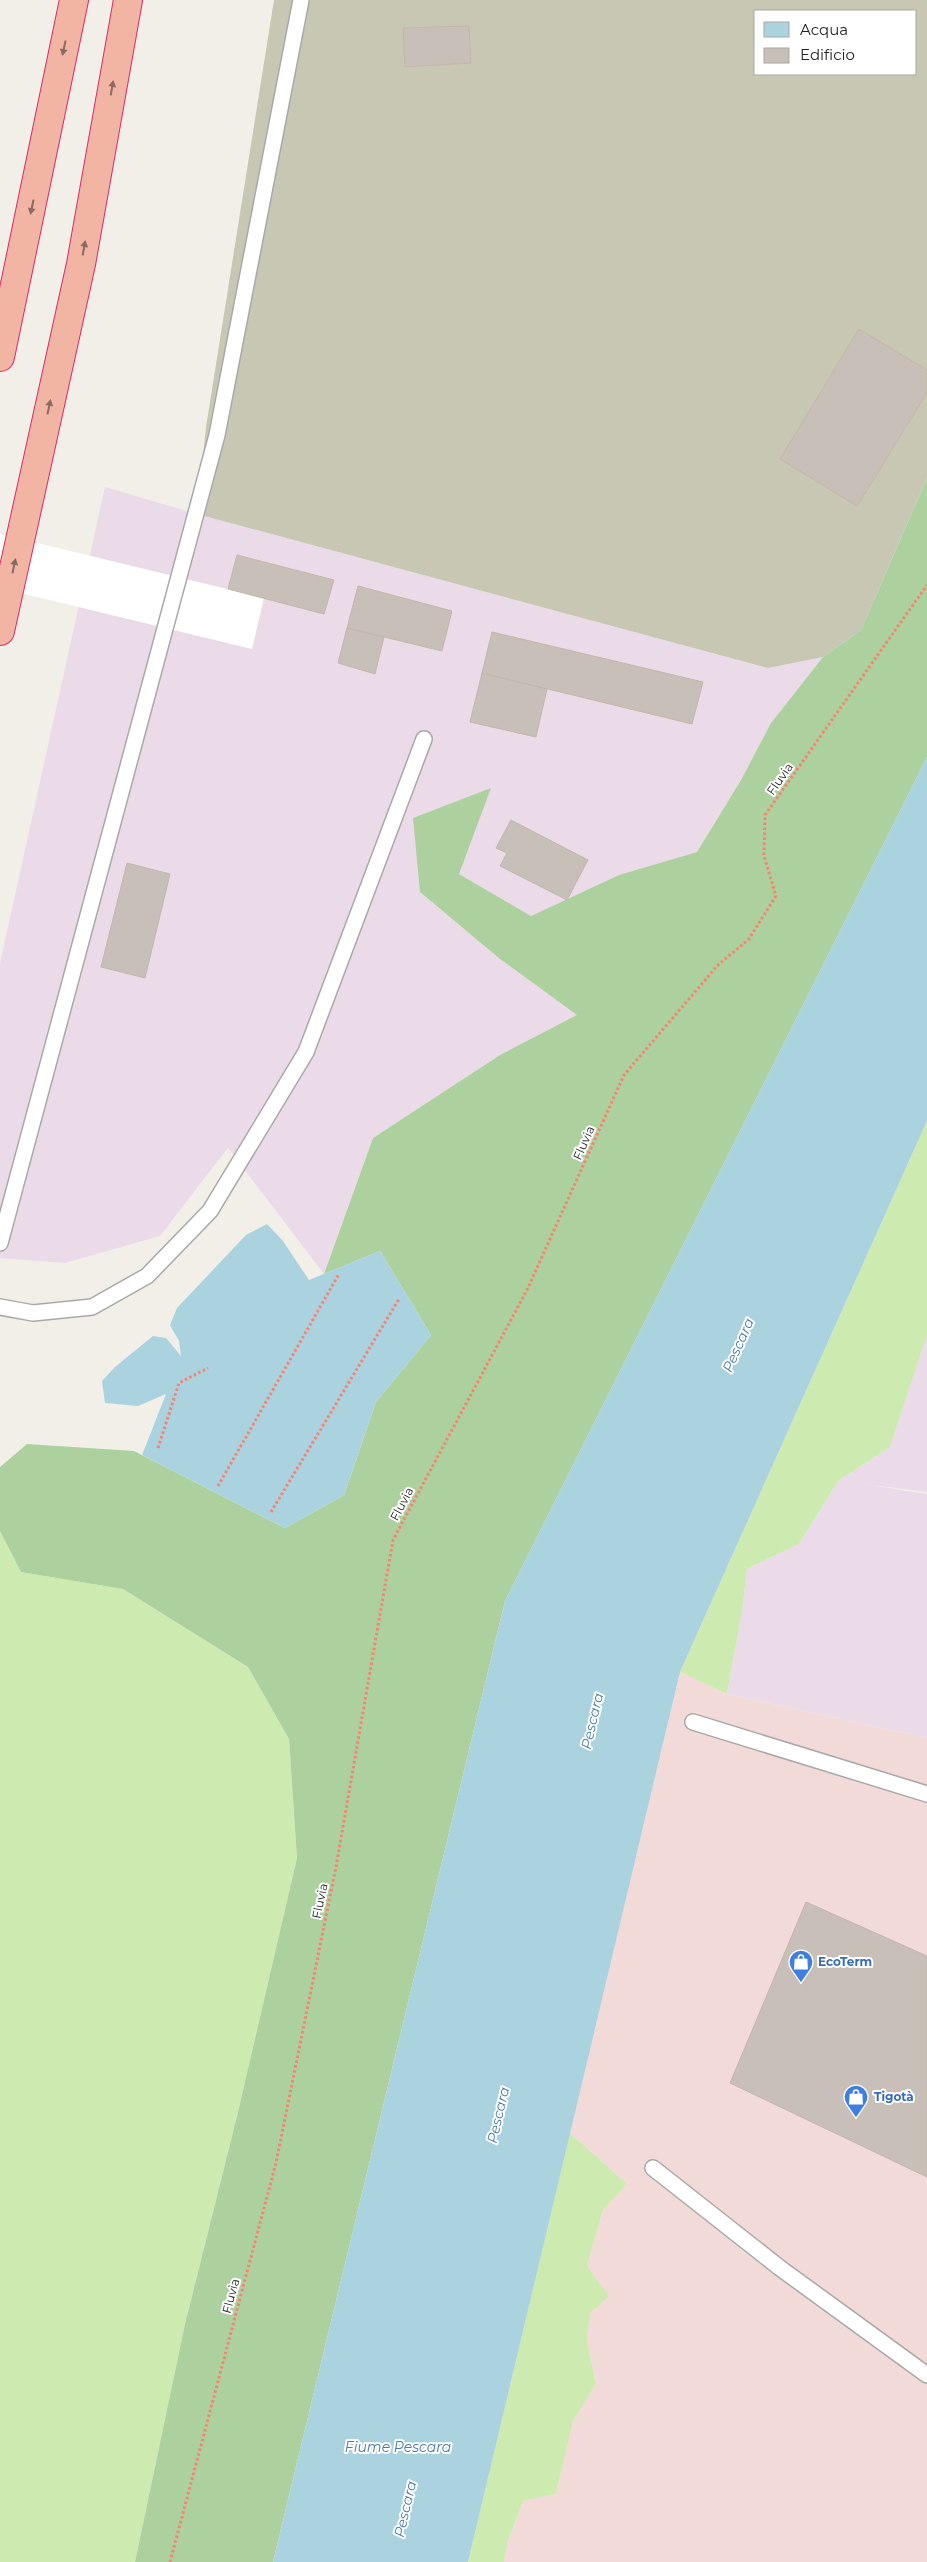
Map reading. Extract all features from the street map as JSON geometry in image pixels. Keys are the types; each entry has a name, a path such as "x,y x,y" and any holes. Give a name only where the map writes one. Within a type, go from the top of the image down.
{"highway":[{"path":"0,357 74,0"},
{"path":"0,630 81,264 128,0"}],"lane":[{"path":"0,1243 217,435 301,0"},
{"path":"0,1308 32,1313 92,1307 147,1276 210,1211 306,1052 424,739"},
{"path":"693,1722 927,1794"},
{"path":"653,2168 780,2268 927,2375"}],"path":[{"name":"Fluvia","path":"170,2562 276,2163 336,1867 393,1540 527,1290 624,1075 718,965 749,939 776,896 764,856 765,815 927,585"},
{"path":"218,1486 340,1274"},
{"path":"271,1512 399,1299"},
{"path":"158,1448 179,1383 208,1368"}],"shaded area":[{"path":"274,0 927,0 927,478 861,630 823,657 768,668 197,514 206,427"},
{"path":"105,487 197,514 768,668 823,657 771,723 741,780 697,852 619,875 531,916 459,874 420,892 500,959 578,1015 500,1055 373,1138 324,1274 228,1148 160,1236 65,1263 0,1258 0,963"},
{"path":"927,1335 927,1492 864,1484 927,1494 927,1738 727,1694 743,1605 747,1569 799,1544 838,1481 890,1447"},
{"path":"680,1672 727,1694 927,1738 927,2562 504,2562 508,2541 523,2501 556,2494 573,2421 596,2384 587,2341 590,2312 608,2296 587,2266 603,2210 627,2184 570,2133"}],"green space":[{"path":"927,478 927,757 505,1601 273,2562 135,2562 185,2324 238,2112 297,1858 289,1739 248,1667 123,1589 21,1572 0,1531 0,1467 27,1444 134,1451 285,1528 344,1495 376,1402 431,1335 380,1251 324,1274 373,1138 500,1055 577,1015 500,959 420,892 413,818 491,788 459,874 531,916 619,875 697,852 741,780 771,723 823,657 861,630"},
{"path":"927,1121 927,1335 890,1447 838,1481 799,1544 747,1569 743,1605 727,1694 680,1672"},
{"path":"0,1531 21,1572 123,1589 248,1667 289,1739 297,1858 238,2112 185,2324 135,2562 0,2562"},
{"path":"570,2133 627,2184 603,2210 587,2266 609,2296 590,2313 587,2341 596,2384 573,2421 556,2494 523,2501 508,2541 504,2562 468,2562"}],"water":[{"name":"Fiume Pescara","path":"927,757 927,1121 680,1672 468,2562 273,2562 505,1601"},
{"path":"267,1224 283,1241 309,1280 380,1251 431,1335 376,1402 344,1495 285,1528 142,1455 166,1394 138,1406 105,1403 102,1381 115,1367 153,1336 166,1338 181,1356 179,1341 170,1325 177,1308 246,1235"}],"pier":[{"path":"0,534 264,598 252,649 0,588"}],"building":[{"path":"469,26 471,63 405,67 403,28"},
{"path":"859,329 927,370 927,393 857,506 780,459"},
{"path":"237,555 334,580 324,614 228,589"},
{"path":"358,586 452,611 442,651 347,628"},
{"path":"347,628 384,637 375,674 338,663"},
{"path":"492,632 703,682 692,724 482,673"},
{"path":"482,673 547,689 536,737 470,722"},
{"path":"511,820 588,860 567,900 500,866 507,853 496,848"},
{"path":"127,863 170,874 145,978 101,967"},
{"path":"806,1902 927,1956 927,2177 730,2083"}],"place":[{"name":"EcoTerm","path":"801,1983"},
{"name":"Tigotà","path":"856,2118"}],"water label":[{"name":"Pescara","path":"738,1345"},
{"name":"Pescara","path":"592,1721"},
{"name":"Pescara","path":"498,2115"},
{"name":"Pescara","path":"405,2509"}]}
